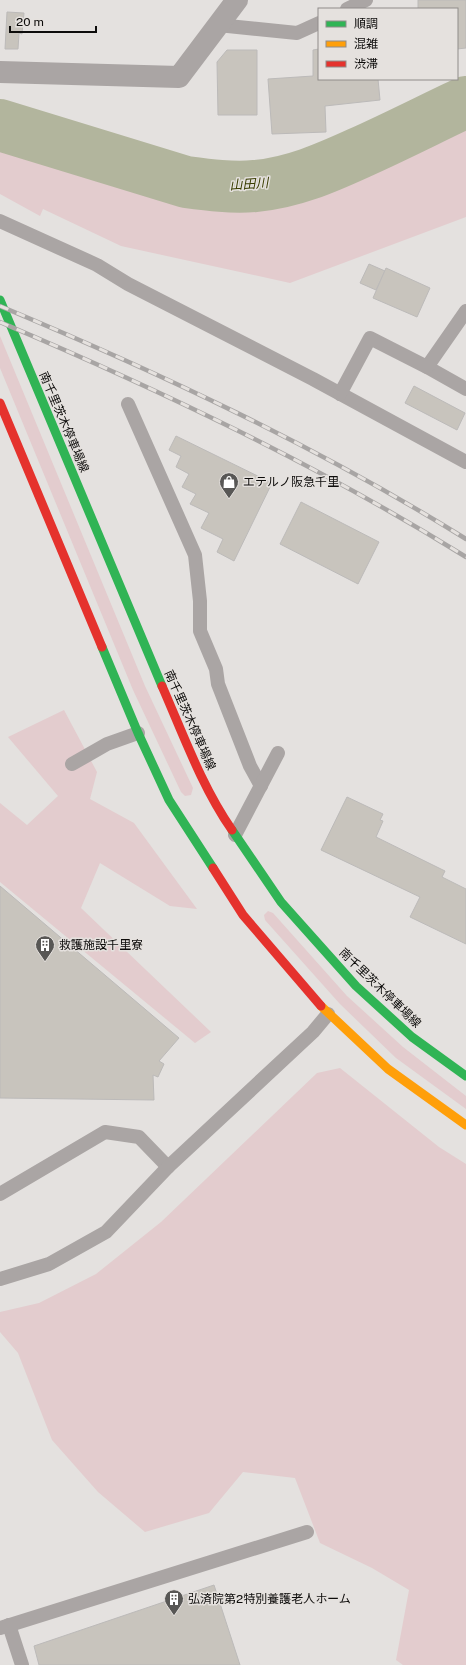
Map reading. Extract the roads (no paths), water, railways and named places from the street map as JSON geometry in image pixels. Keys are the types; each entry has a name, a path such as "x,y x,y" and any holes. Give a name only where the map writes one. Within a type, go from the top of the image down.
{"main road":[{"name":"南千里茨木停車場線","path":"0,300 143,643 196,765 217,806 235,836 281,902 356,986 412,1037 466,1076"},
{"path":"0,403 138,733 169,800 243,915 328,1014 388,1069 466,1125"}],"street":[{"path":"0,72 178,77 237,0"}],"lane":[{"path":"349,8 366,0"},
{"path":"218,25 298,33 318,23"},
{"path":"0,221 97,265 128,284 340,394 466,462"},
{"path":"427,366 466,311"},
{"path":"340,394 370,338 427,366 466,389"},
{"path":"128,404 195,555 200,600 200,631 216,669 218,684 231,718 250,766 261,786"},
{"path":"72,764 107,744 138,733"},
{"path":"235,836 278,753"},
{"path":"0,1279 49,1264 106,1232 168,1167 308,1036 328,1014"},
{"path":"0,1194 105,1132 139,1137 168,1167"},
{"path":"22,1665 4,1626 307,1532"}],"waterway":[{"name":"山田川","path":"0,125 186,182 246,187 282,182 347,159 466,102"}],"railway":[{"path":"0,306 60,331 238,413 353,473 466,539"},
{"path":"0,322 120,374 238,430 353,491 466,557"}],"place":[{"name":"エテルノ阪急千里","path":"229,499"},
{"name":"救護施設千里寮","path":"45,962"},
{"name":"弘済院第2特別養護老人ホーム","path":"174,1616"}]}
